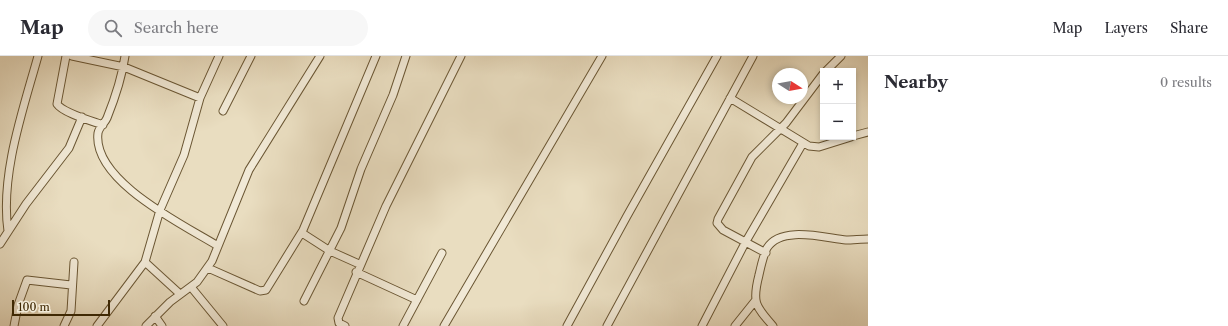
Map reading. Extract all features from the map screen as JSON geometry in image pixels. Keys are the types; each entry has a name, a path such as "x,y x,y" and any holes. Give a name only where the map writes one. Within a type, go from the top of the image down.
{"street":[{"path":"8,231 5,204 11,163 20,122 38,56"},
{"path":"66,56 57,104 59,107 103,125"},
{"path":"72,56 124,67 200,98"},
{"path":"125,56 124,67 103,125 98,132 99,146 104,160 129,190 218,246"},
{"path":"97,326 145,262 160,210 184,155 200,98 219,56"},
{"path":"223,111 252,56"},
{"path":"146,326 180,294 198,282 208,268 249,170 320,56"},
{"path":"208,268 263,292 271,284 302,233 376,56"},
{"path":"304,302 341,228 361,169 393,95 406,56"},
{"path":"345,326 339,323 338,318 359,264 406,164 461,56"},
{"path":"444,326 602,56"},
{"path":"567,326 717,56"},
{"path":"607,326 753,56"},
{"path":"829,68 841,56"},
{"path":"766,253 723,230 717,223 718,219 752,157 793,115 820,78"},
{"path":"730,98 803,143 814,147 819,147 842,140"},
{"path":"0,244 26,204 69,148 82,117"},
{"path":"856,136 868,132"},
{"path":"702,326 745,243 803,143"},
{"path":"302,233 330,251 359,264"},
{"path":"735,326 754,301 755,291 766,253 768,248 773,243 790,235 801,234 848,240 868,239"},
{"path":"403,326 442,253"},
{"path":"64,326 71,311 71,285 74,262"},
{"path":"145,262 180,294"},
{"path":"356,272 417,300"},
{"path":"14,326 18,305 27,280 71,285"},
{"path":"191,287 223,326"},
{"path":"754,301 758,309 773,326"},
{"path":"155,316 162,326"}]}
